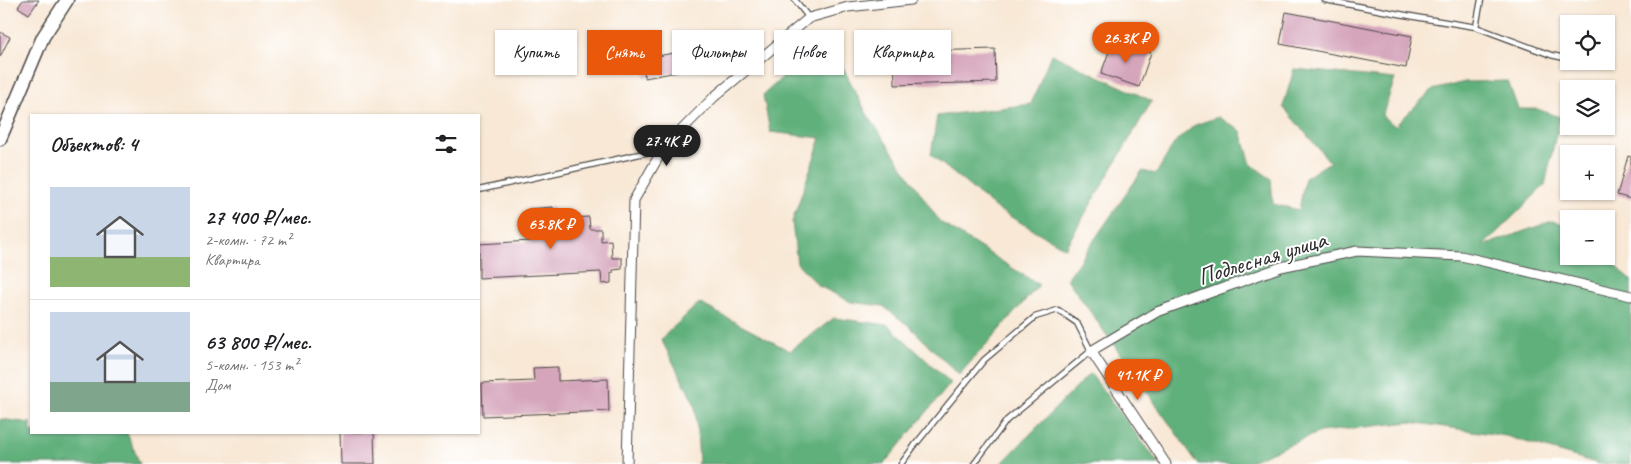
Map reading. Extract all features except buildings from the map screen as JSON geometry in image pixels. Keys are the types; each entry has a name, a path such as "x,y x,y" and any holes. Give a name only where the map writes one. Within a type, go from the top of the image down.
{"street":[{"path":"0,139 43,37 67,0"},
{"path":"628,464 634,200 664,149 714,97 810,18 848,7 911,0"},
{"name":"Подлесная улица","path":"1091,351 1157,312 1281,267 1357,251 1461,256 1631,296"},
{"path":"1091,351 1166,464"}],"lane":[{"path":"795,0 810,18"},
{"path":"1325,0 1476,27 1560,57"},
{"path":"1476,27 1482,0"},
{"path":"480,190 664,149"},
{"path":"902,464 915,445 984,360 1035,317 1058,310 1077,323 1091,351 1007,420 974,464"}],"green space":[{"path":"1051,54 1152,101 1065,248 997,209 931,155 937,116 1031,104"},
{"path":"1294,69 1395,79 1382,116 1395,126 1432,90 1465,82 1508,81 1518,109 1537,109 1560,117 1545,185 1483,246 1552,221 1560,223 1560,265 1615,265 1631,280 1631,464 1599,464 1506,436 1410,422 1320,432 1243,464 1198,464 1067,279 1142,171 1156,174 1175,142 1195,125 1218,117 1241,131 1251,164 1271,179 1273,204 1299,210 1305,178 1330,162 1283,107"},
{"path":"844,70 867,114 940,222 1039,285 959,375 908,325 883,306 851,302 819,286 797,263 792,222 821,138 770,132 763,95 785,75 844,75"},
{"path":"699,303 790,351 834,318 888,325 951,383 884,464 697,464 699,460 695,405 661,339"},
{"path":"1090,373 1159,464 1001,464"},
{"path":"0,419 30,423 30,434 127,434 140,464 0,464"}]}
